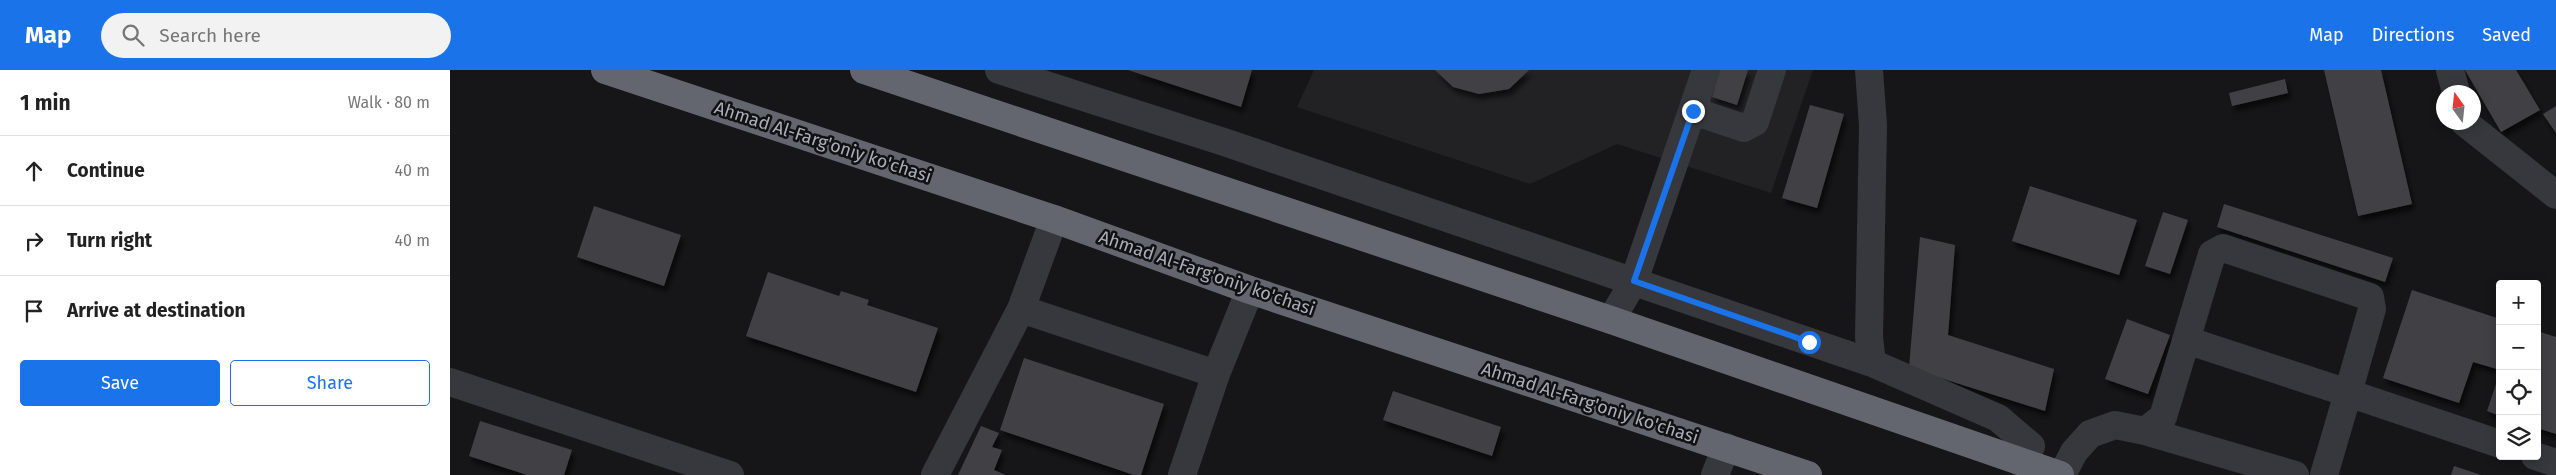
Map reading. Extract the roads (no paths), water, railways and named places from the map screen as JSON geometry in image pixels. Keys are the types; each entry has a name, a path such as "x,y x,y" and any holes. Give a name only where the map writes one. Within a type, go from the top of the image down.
{"highway":[{"name":"Ahmad Al-Farg'oniy ko'chasi","path":"605,70 1054,219 1250,290 1808,475"},
{"path":"872,71 1611,320 2061,475"}],"street":[{"path":"999,70 1224,142 1872,363 1998,418 2031,446 2018,460"},
{"path":"1611,320 1634,281 1706,70"},
{"path":"1693,111 1744,128 1755,122 1772,70"},
{"path":"1869,70 1873,126 1869,337 1872,363"},
{"path":"2450,70 2454,85"},
{"path":"2475,130 2553,188"},
{"path":"935,475 1021,309 1054,219"},
{"path":"2145,431 2163,417 2212,254 2223,248 2370,297 2372,309 2324,475"},
{"path":"1182,475 1216,374 1250,290"},
{"path":"1021,309 1216,374"},
{"path":"2186,340 2496,443"},
{"path":"450,382 730,475"},
{"path":"2061,475 2074,452 2090,434 2115,425 2145,431 2295,475"},
{"path":"1715,475 1726,448"},
{"path":"2541,458 2556,463"}]}
